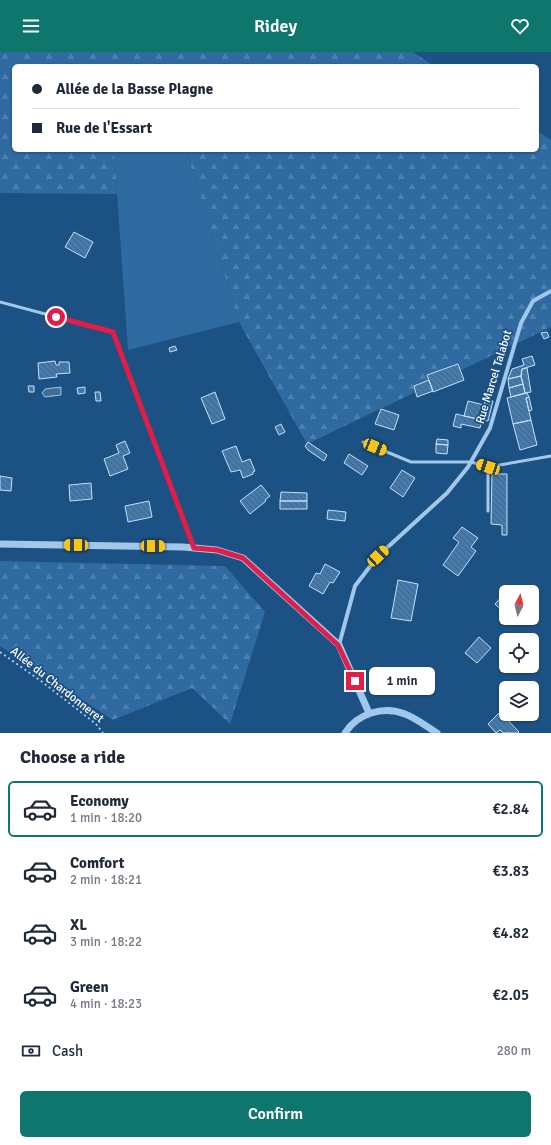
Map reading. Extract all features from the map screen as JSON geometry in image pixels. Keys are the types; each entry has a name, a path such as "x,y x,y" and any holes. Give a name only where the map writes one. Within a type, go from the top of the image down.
{"street":[{"name":"Rue Marcel Talabot","path":"338,645 355,586 378,556 447,493 471,462 490,428 521,323 533,301 551,291"},
{"path":"0,544 194,548 217,550 243,558 338,645 369,713"},
{"path":"345,733 352,724 369,713 390,711 406,714 437,733"}],"lane":[{"path":"0,302 113,332 194,548"},
{"path":"363,442 411,462 471,462 488,467 551,456"},
{"path":"488,467 488,511"}],"path":[{"name":"Allée du Chardonneret","path":"0,652 53,690 96,724 103,733"}],"green space":[{"path":"0,52 413,52 431,64 12,64 12,152 114,152 117,194 0,193"},
{"path":"539,132 551,140 551,327 307,444 239,322 187,152 539,152"},
{"path":"114,152 187,152 239,322 128,350"},
{"path":"0,561 225,566 265,612 230,724 192,688 113,720 0,646"}],"water":[{"path":"61,387 61,395 45,397 42,393 45,389"}],"building":[{"path":"74,232 93,242 85,258 65,247"},
{"path":"547,332 549,337 544,339 541,333"},
{"path":"175,346 177,350 170,352 169,348"},
{"path":"532,356 535,365 522,369 521,376 508,379 512,369 524,365 522,359"},
{"path":"55,361 56,365 59,365 59,362 69,362 70,373 56,374 57,377 39,379 38,363"},
{"path":"458,364 464,380 433,392 427,375"},
{"path":"527,368 531,392 525,393 521,376 522,369"},
{"path":"521,376 523,384 509,388 508,379"},
{"path":"429,380 433,391 417,397 414,386"},
{"path":"523,384 525,393 511,397 509,388"},
{"path":"28,386 34,386 34,392 29,392"},
{"path":"85,387 85,393 78,394 77,388"},
{"path":"95,392 100,392 101,401 96,401"},
{"path":"215,392 225,419 212,424 201,398"},
{"path":"527,393 529,397 526,398 531,420 513,424 507,398"},
{"path":"529,397 532,410 529,411 526,398"},
{"path":"485,400 493,401 488,421 464,416 468,401 484,405"},
{"path":"381,409 399,415 394,430 375,424"},
{"path":"456,414 482,420 480,428 461,424 461,428 453,426"},
{"path":"531,420 537,445 520,450 513,424"},
{"path":"281,424 285,432 279,435 275,427"},
{"path":"437,439 448,440 448,445 436,444"},
{"path":"125,441 130,453 123,456 128,469 110,476 104,459 119,453 116,445"},
{"path":"308,442 327,455 324,461 308,450 305,446"},
{"path":"436,444 448,445 447,454 436,453"},
{"path":"236,446 242,462 250,459 255,471 253,474 243,478 240,470 231,472 222,451"},
{"path":"349,454 368,466 362,475 344,463"},
{"path":"402,470 415,478 403,497 390,488"},
{"path":"492,474 507,474 507,535 502,535 502,525 491,524"},
{"path":"0,476 12,478 11,491 0,490"},
{"path":"91,483 92,499 70,501 69,485"},
{"path":"261,485 270,496 250,514 240,501"},
{"path":"281,492 307,493 307,501 280,501"},
{"path":"149,501 152,517 128,522 125,506"},
{"path":"280,501 307,501 307,509 280,509"},
{"path":"328,510 346,512 345,521 327,519"},
{"path":"462,527 478,538 471,547 476,551 458,576 443,565 459,542 453,538"},
{"path":"325,564 340,572 333,583 330,582 323,594 309,586 316,573 320,574"},
{"path":"398,580 418,584 411,621 391,618"},
{"path":"499,600 499,608 495,604"},
{"path":"479,637 491,648 477,663 465,653"},
{"path":"499,713 499,721 509,721 519,732 503,733 500,730 496,733 488,724"}],"route":[{"path":"56,317 113,332 194,548 217,550 243,558 338,645 355,681"}]}
